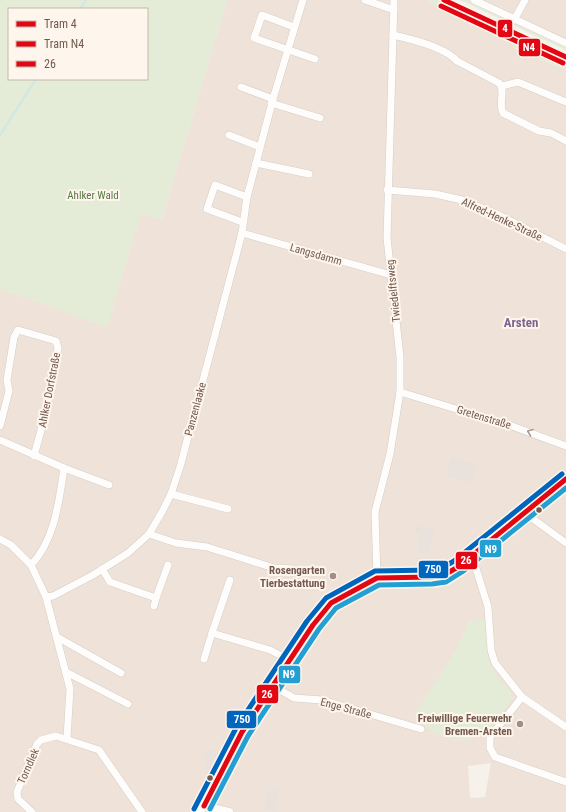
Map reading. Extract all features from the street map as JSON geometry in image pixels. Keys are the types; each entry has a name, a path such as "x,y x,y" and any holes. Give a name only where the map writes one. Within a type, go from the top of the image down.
{"street":[{"name":"Panzenlaake","path":"46,597 53,596 128,553 149,534 171,494 190,429 242,233 242,222 247,197 272,101 303,0"},
{"path":"364,0 394,10"},
{"name":"Twiedelftsweg","path":"377,578 375,512 390,454 400,392 400,357 387,238 387,190 394,0"},
{"path":"474,0 566,43"},
{"path":"514,20 524,0"},
{"path":"294,27 262,15 254,38 315,59"},
{"path":"393,34 424,44 452,56 457,61 502,86 518,82 566,102"},
{"path":"502,86 500,108 503,113 566,141"},
{"path":"241,87 272,101 320,118"},
{"path":"229,135 260,147"},
{"path":"256,163 310,174"},
{"path":"242,222 206,210 215,185 247,197"},
{"name":"Alfred-Henke-Straße","path":"387,190 435,194 462,200 499,215 566,249"},
{"name":"Langsdamm","path":"242,233 391,275"},
{"name":"Ahlker Dorfstraße","path":"0,426 9,391 7,380 14,337 18,330 56,342 58,348 54,374 51,381 47,408 34,456"},
{"name":"Gretenstraße","path":"400,392 510,425 566,446"},
{"path":"0,440 34,456 109,485"},
{"path":"31,565 41,555 58,507 64,468"},
{"path":"229,812 202,809 242,732 289,660 321,614 331,603 377,578 444,575 470,558 566,479"},
{"path":"171,494 228,509"},
{"path":"525,513 566,543"},
{"path":"149,534 176,543 207,547 274,568 293,569"},
{"path":"0,539 11,545 31,565 46,597 70,689 67,738"},
{"path":"470,558 475,565 488,607 491,650 495,663 522,697 566,727"},
{"path":"154,606 168,565"},
{"path":"102,569 110,582 156,598"},
{"path":"204,659 230,580"},
{"path":"212,633 270,650 289,660"},
{"path":"57,637 121,673"},
{"path":"66,672 128,704"},
{"name":"Enge Straße","path":"273,686 294,698 322,700 421,730"},
{"path":"522,697 490,737 492,753 495,757 566,782"},
{"name":"Torndiek","path":"32,812 18,799 17,792 37,744 48,737 56,736 67,738 98,750 142,812"}],"shaded area":[{"path":"227,0 426,0 515,43 514,48 566,70 566,812 0,812 0,289 107,326 141,213 162,219","holes":["491,763 485,797 470,798 468,766"]},
{"path":"465,0 566,0 566,46 555,42"},
{"path":"451,457 477,465 470,484 446,476"},
{"path":"417,526 435,530 429,554 417,552 420,534 415,533"},
{"path":"211,749 221,753 212,773 205,769 207,765 203,755"},
{"path":"272,788 279,789 275,811 264,810 267,791 271,791"}],"green space":[{"name":"Ahlker Wald","path":"0,0 227,0 162,219 141,214 107,327 0,289"},
{"path":"426,0 437,0 566,61 566,70 513,47 515,43"},
{"path":"460,0 465,0 566,46 566,50"},
{"path":"485,620 489,659 493,671 510,691 513,699 493,723 479,735 471,739 462,740 444,737 427,728 414,715 458,646 468,621"}],"waterway":[{"path":"81,8 86,0"},
{"path":"0,135 35,80"}],"tram line":[{"name":"4","path":"444,0 566,57"},
{"name":"N4","path":"441,6 563,63"}],"transit line":[{"name":"750","path":"194,809 236,728 307,621 326,598 375,571 430,570 442,568 454,561 562,474"},
{"name":"26","path":"204,806 242,732 313,625 331,603 377,578 431,577 444,575 458,567 566,479"},
{"name":"N9","path":"210,809 248,736 319,629 336,608 379,585 432,584 446,582 462,572 566,488"}],"place":[{"name":"Rosengarten Tierbestattung","path":"333,576"},
{"name":"Freiwillige Feuerwehr Bremen-Arsten","path":"520,724"}],"district":[{"name":"Arsten","path":"521,322"}]}
